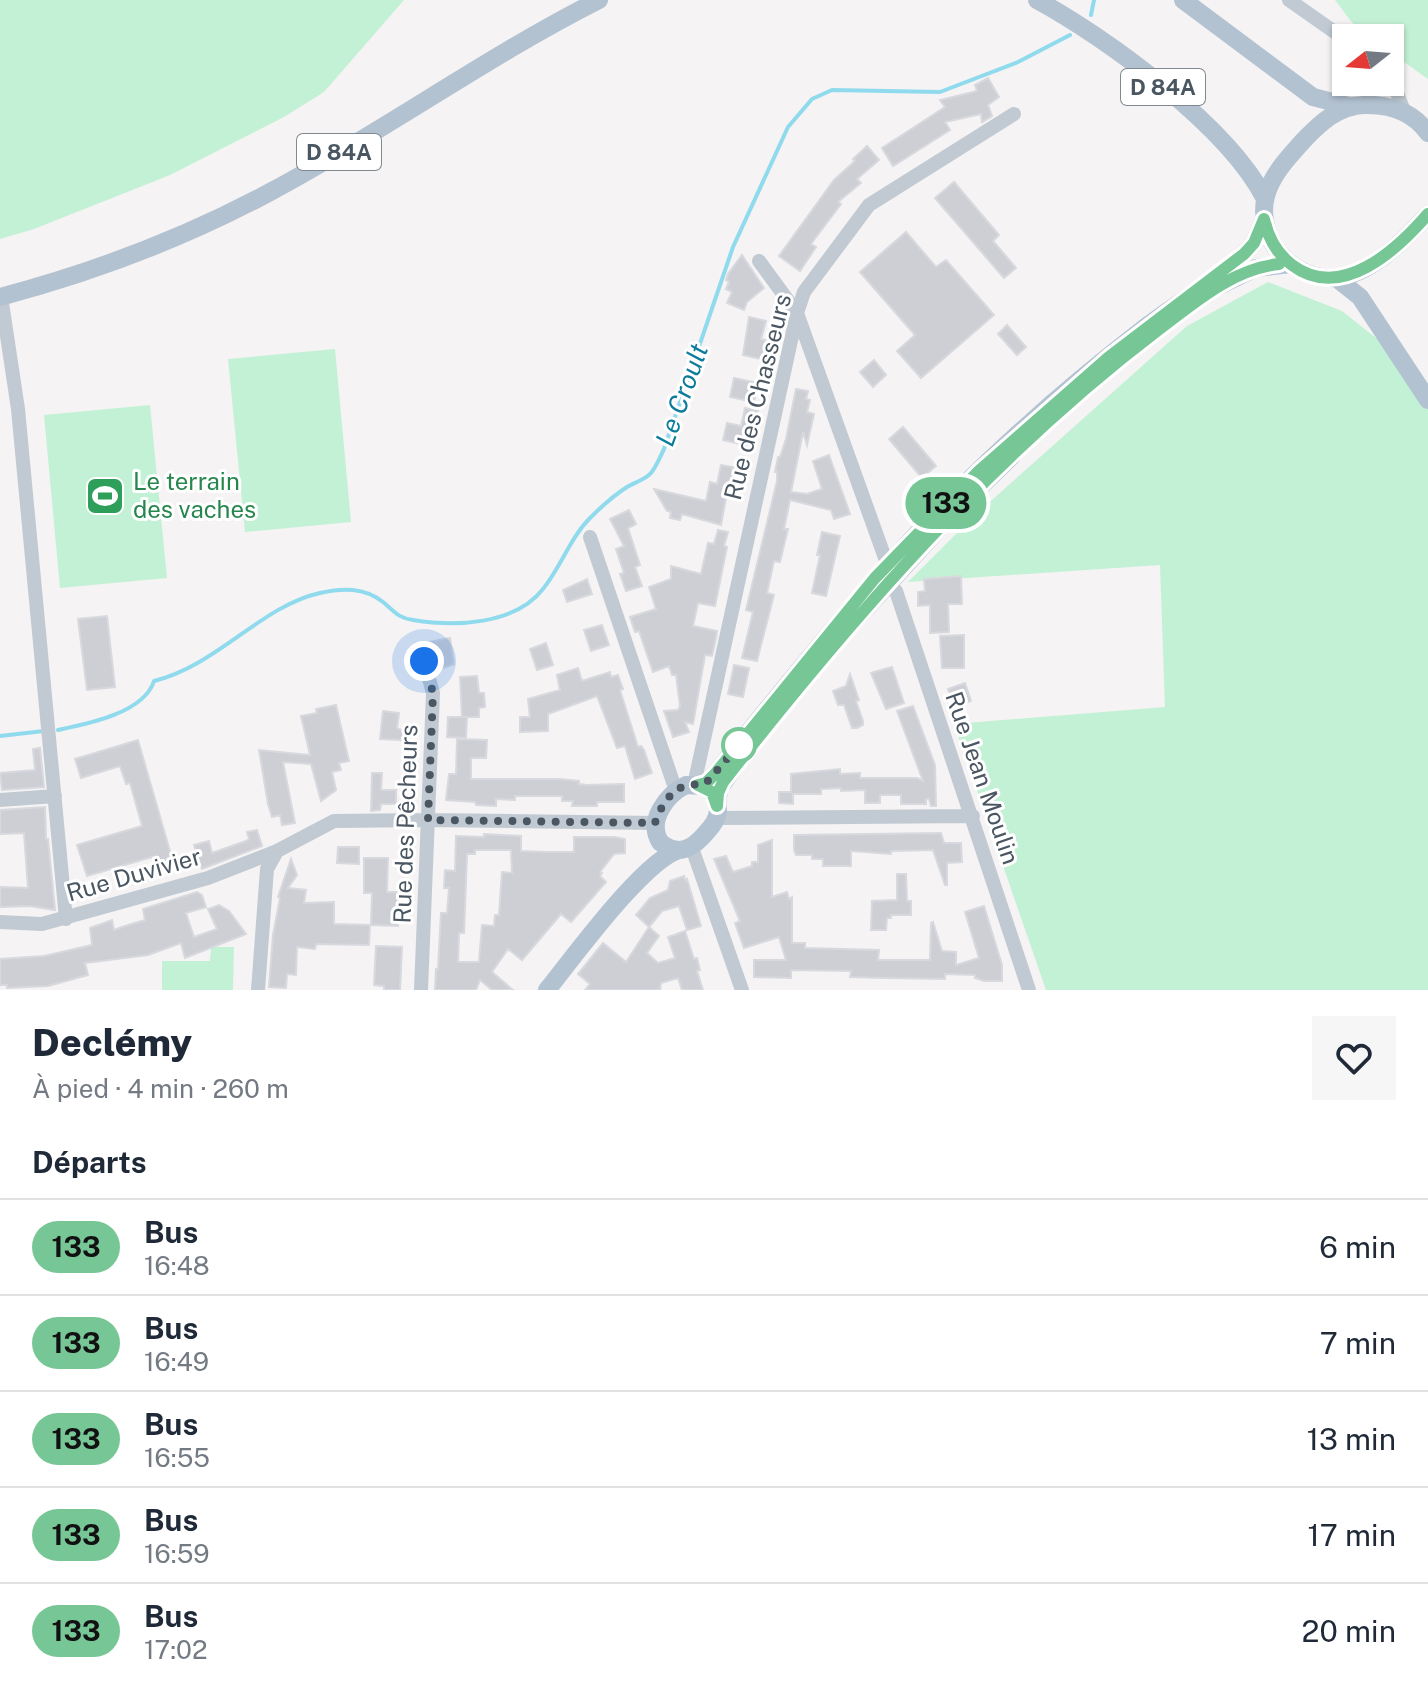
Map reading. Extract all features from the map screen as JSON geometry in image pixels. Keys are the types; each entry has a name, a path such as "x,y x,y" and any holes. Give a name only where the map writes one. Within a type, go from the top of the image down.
{"main road":[{"name":"D 84A","path":"0,293 66,276 179,236 271,192 599,0"},
{"name":"D 84A","path":"1037,0 1067,16 1179,99 1244,167 1265,199"},
{"path":"1183,0 1313,97 1358,106 1387,106 1420,123"},
{"path":"619,902 652,853 660,811 690,787 706,783 715,774 979,471 1045,410 1146,327 1244,254 1254,243 1264,219 1265,199 1276,173 1330,116 1358,106"},
{"path":"1264,219 1275,246 1290,264 1312,276 1336,278 1354,274 1374,263 1428,214"},
{"path":"547,990 619,902 660,859 685,849 717,812 718,793 723,782 887,574 1011,457 1135,347 1219,286 1256,268 1290,264"},
{"path":"1336,278 1360,297 1428,400"},
{"path":"690,787 712,792 717,812"},
{"path":"656,829 666,847 685,849"}],"street":[{"path":"1289,0 1332,30"},
{"path":"1358,106 1365,96"},
{"path":"1403,96 1420,123"},
{"name":"Rue des Chasseurs","path":"690,787 804,292 869,205 1014,114"},
{"name":"Rue Jean Moulin","path":"759,261 797,313 887,574 896,591 1029,990"},
{"path":"0,293 18,409 66,919"},
{"path":"590,537 690,787"},
{"name":"Rue des Pêcheurs","path":"421,990 433,693 424,661"},
{"path":"0,800 55,796"},
{"path":"717,812 973,816"},
{"name":"Rue Duvivier","path":"0,922 42,924 66,919 208,878 277,851 334,821 428,820 656,829"},
{"path":"685,849 742,990"},
{"path":"258,990 267,869 277,851"}],"green space":[{"path":"0,0 404,0 324,92 284,117 170,175 34,229 0,239"},
{"path":"1335,0 1428,0 1428,79 1404,62 1404,24 1352,23"},
{"path":"1268,282 1342,311 1395,353 1428,395 1428,990 1046,990 954,724 1165,707 1160,565 908,582 974,516 1187,326"},
{"path":"335,349 351,522 245,532 228,359"},
{"name":"Le terrain des vaches","path":"150,405 167,578 60,588 44,415"},
{"path":"211,947 234,947 233,990 162,990 162,961 210,961"}],"building":[{"path":"988,78 999,97 988,105 992,116 982,122 981,114 945,122 950,130 893,166 882,148 945,107 940,100 977,91 975,85"},
{"path":"867,146 879,160 857,179 861,183 838,202 841,204 811,244 816,247 800,271 779,256 834,180"},
{"path":"954,182 999,235 993,241 1016,268 1004,278 935,198"},
{"path":"906,232 936,267 946,260 994,315 921,378 897,351 915,335 860,272"},
{"path":"742,255 764,288 747,302 744,310 727,303 732,292 726,289 728,274"},
{"path":"749,317 766,321 761,339 769,341 765,360 743,355"},
{"path":"1007,325 1026,347 1017,355 998,334"},
{"path":"874,360 886,375 873,387 860,372"},
{"path":"734,378 758,383 754,402 730,397"},
{"path":"796,389 808,391 806,399 810,400 807,412 814,414 807,445 803,432 791,492 807,494 822,489 813,461 829,455 850,514 834,519 831,510 790,500 784,529 788,529 780,562 774,561 767,593 774,595 757,661 742,658 753,612 746,610 777,481 778,457 786,439"},
{"path":"745,408 758,411 749,446 723,440 727,423 741,426"},
{"path":"903,427 936,466 922,478 889,439"},
{"path":"721,465 744,469 740,484 729,482 721,525 682,514 680,520 670,518 671,512 667,511 654,489 706,501 710,482 717,484"},
{"path":"629,510 636,524 628,528 640,565 635,567 642,586 626,591 616,549 624,546 610,519"},
{"path":"718,530 728,532 715,606 698,603 693,626 717,631 716,638 712,656 705,655 693,724 685,722 689,732 673,737 664,711 678,710 680,706 676,675 672,675 669,666 653,672 639,631 635,632 630,617 656,609 649,587 671,579 671,566 701,574 708,543 714,544"},
{"path":"822,532 840,536 826,596 812,593"},
{"path":"961,576 962,604 948,604 949,632 930,633 930,605 918,606 918,592 925,591 924,579"},
{"path":"587,579 592,594 567,602 563,590"},
{"path":"107,616 115,687 87,690 78,619"},
{"path":"602,625 609,645 591,651 584,630"},
{"path":"964,635 964,668 942,668 940,636"},
{"path":"450,638 454,664 437,670 424,643"},
{"path":"546,643 553,665 537,670 530,649"},
{"path":"734,665 749,668 743,697 728,694"},
{"path":"892,667 904,703 886,709 871,673"},
{"path":"578,668 582,681 610,672 611,677 618,675 638,747 644,750 652,773 635,779 625,746 617,748 597,696 548,714 548,731 520,732 520,717 530,717 528,699 560,690 557,675"},
{"path":"850,674 863,721 863,725 857,728 852,728 844,705 838,705 833,691 846,686"},
{"path":"477,676 479,693 484,693 485,707 479,708 479,717 462,717 460,677"},
{"path":"965,683 971,701 954,707 948,689"},
{"path":"336,705 349,761 339,763 341,770 332,772 336,790 321,801 311,764 283,762 295,823 282,825 280,815 272,817 268,804 259,750 310,755 301,716"},
{"path":"913,706 935,765 936,806 931,806 929,799 926,799 926,804 901,804 901,795 880,795 880,803 865,803 865,790 841,791 841,788 821,789 821,794 793,794 793,804 779,803 779,792 791,792 791,774 840,769 840,774 860,773 860,778 917,778 923,781 897,711"},
{"path":"383,711 399,713 397,728 404,735 401,740 380,739"},
{"path":"448,717 467,717 466,738 447,737"},
{"path":"457,739 487,740 486,758 471,758 471,779 559,779 587,785 624,784 624,802 572,806 573,801 562,801 562,796 515,796 515,800 496,799 496,806 446,800 449,774 456,774"},
{"path":"138,740 174,865 156,870 152,857 87,876 77,845 142,826 130,783 126,784 120,766 81,778 75,759"},
{"path":"40,748 44,787 2,790 0,773 35,770 33,749"},
{"path":"372,773 382,773 381,790 396,790 396,804 381,804 380,810 371,811"},
{"path":"45,807 55,910 29,906 0,907 0,887 28,888 24,833 0,834 0,810"},
{"path":"257,830 262,846 202,869 194,845 209,841 212,853 246,841 249,839 247,832"},
{"path":"941,833 944,843 961,843 962,862 947,863 947,885 933,850 891,851 891,854 851,851 851,866 823,866 823,859 796,855 794,850 794,835"},
{"path":"484,834 521,836 521,851 574,852 574,837 614,837 625,839 625,853 614,854 600,872 606,882 571,922 561,914 522,960 508,949 492,972 513,990 492,990 480,980 476,990 435,990 441,913 447,913 449,888 444,888 445,870 455,871 456,836 484,837","holes":["475,850 511,850 512,873 502,872 499,915 495,915 494,926 482,925 479,962 458,962 459,933 464,933 467,854 475,854"]},
{"path":"772,840 772,897 787,892 789,899 792,897 792,943 805,943 805,948 879,950 878,960 930,960 933,922 942,951 956,952 956,965 979,958 965,912 984,906 1002,965 1002,981 984,981 975,978 975,975 945,974 945,979 885,978 850,977 851,971 791,970 791,978 754,977 754,960 786,960 779,937 744,948 735,923 740,921 714,859 726,856 733,872 752,866 752,862 758,862 758,845"},
{"path":"338,847 359,847 359,864 337,863"},
{"path":"364,858 388,858 387,892 409,892 408,907 399,907 398,926 371,925 372,893 364,893"},
{"path":"291,859 297,875 288,888 306,890 304,903 334,902 334,924 370,925 369,945 316,944 315,949 297,947 296,975 287,974 286,988 269,987 278,897"},
{"path":"897,874 906,874 911,915 891,915 887,918 886,930 871,930 872,901 897,900"},
{"path":"684,876 701,926 687,930 679,906 662,911 649,927 636,915 650,898 668,890 670,881"},
{"path":"197,892 202,895 206,907 186,913 194,937 217,929 208,909 219,905 229,911 246,934 185,958 181,943 148,955 85,963 88,975 48,986 7,988 7,985 0,985 0,959 44,956 92,945 90,928 112,920 114,930 145,920 143,909"},
{"path":"649,927 659,936 647,953 658,963 675,958 668,937 685,931 694,959 697,958 703,990 682,990 678,978 661,983 660,990 585,990 590,984 578,974 603,943 626,962"},
{"path":"376,946 402,947 400,990 384,990 384,986 374,985"}],"waterway":[{"name":"Le Croult","path":"1091,15 1094,0"},
{"name":"Le Croult","path":"58,730 127,709 148,692 154,681 199,662 278,610 320,593 361,591 376,597 404,618 447,623 483,621 517,610 531,601 543,589 590,518 617,494 649,475 655,467 664,449 733,247 788,127 812,99 832,90 940,92 1018,62 1070,35"},
{"name":"Le Croult","path":"0,736 44,731"}],"bus line":[{"name":"133","path":"1279,264 1263,266 1240,275 1194,303 1135,347 1011,457 952,514 837,641 723,782 716,799 717,806 712,792 698,785 706,783 715,774 875,578 942,507 1045,410 1146,327 1249,250 1264,219 1275,246 1290,264 1312,276 1330,278 1354,274 1374,263 1428,214"}],"place":[{"name":"Le terrain des vaches","path":"105,496"}],"route":[{"path":"424,661 433,693 428,820 655,823 671,795 686,785 706,783 739,745"}]}
